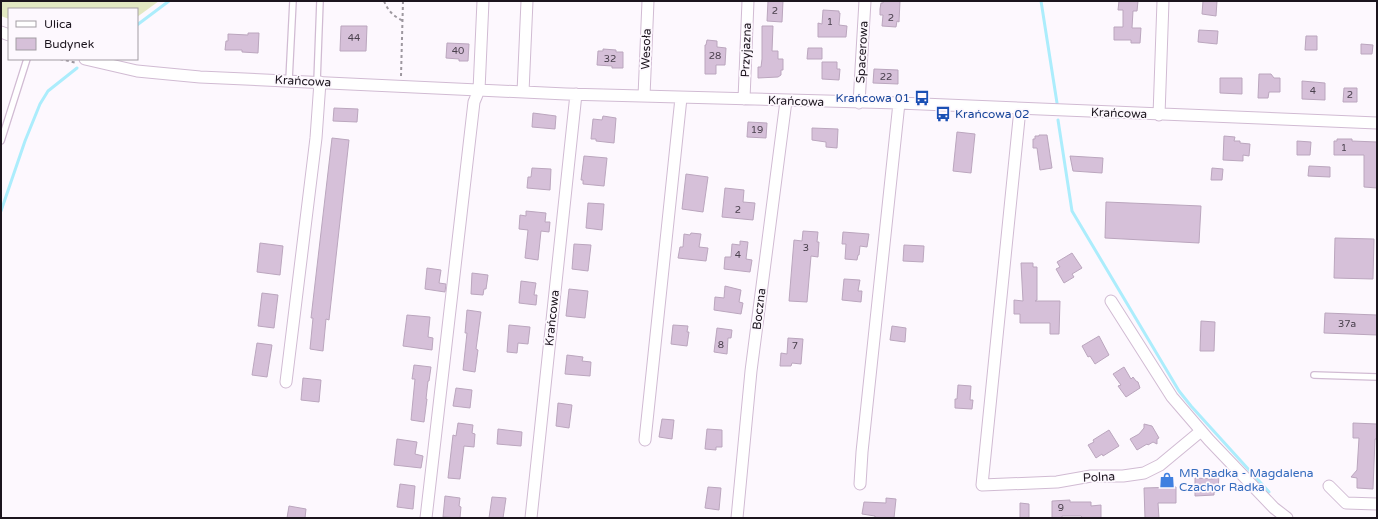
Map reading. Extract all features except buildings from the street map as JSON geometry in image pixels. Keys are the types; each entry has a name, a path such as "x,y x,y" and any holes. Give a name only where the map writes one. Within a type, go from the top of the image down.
{"street":[{"path":"426,518 474,102 479,90 483,1"},
{"path":"523,92 527,1"},
{"name":"Wesoła","path":"644,96 648,1"},
{"name":"Przyjazna","path":"744,99 748,1"},
{"name":"Spacerowa","path":"859,103 865,1"},
{"name":"Krańcowa","path":"1159,115 1163,1"},
{"name":"Krańcowa","path":"89,60 137,72 200,77 523,92 681,98 899,103 1377,123"},
{"path":"286,382 316,138 318,82"},
{"name":"Krańcowa","path":"531,518 576,94"},
{"path":"645,440 681,98"},
{"name":"Boczna","path":"738,518 751,371 786,101"},
{"path":"860,484 862,452 899,103"},
{"name":"Polna","path":"1020,109 982,485 1057,482 1091,476 1122,476 1144,473 1160,465 1201,431"},
{"path":"1111,301 1172,397 1201,431 1274,508 1287,518"},
{"path":"1329,486 1346,503 1377,504"}],"lane":[{"path":"289,80 293,1"},
{"path":"318,82 320,1"},
{"path":"1,141 27,60"},
{"path":"1314,375 1377,377"}],"path":[{"path":"384,1 386,7 391,13 404,21"},
{"path":"401,86 404,21 403,1"}],"green space":[{"path":"1,1 159,1 138,16 138,8 8,8 8,19 1,16"}],"waterway":[{"path":"138,24 169,1"},
{"path":"1041,1 1057,103"},
{"path":"1,211 25,141 40,104 48,91 77,68"},
{"path":"1058,120 1072,211 1179,391 1269,492"}],"place":[{"name":"Krańcowa 01","path":"922,98"},
{"name":"Krańcowa 02","path":"943,114"},
{"name":"MR Radka - Magdalena Czachor Radka","path":"1167,480"}]}
